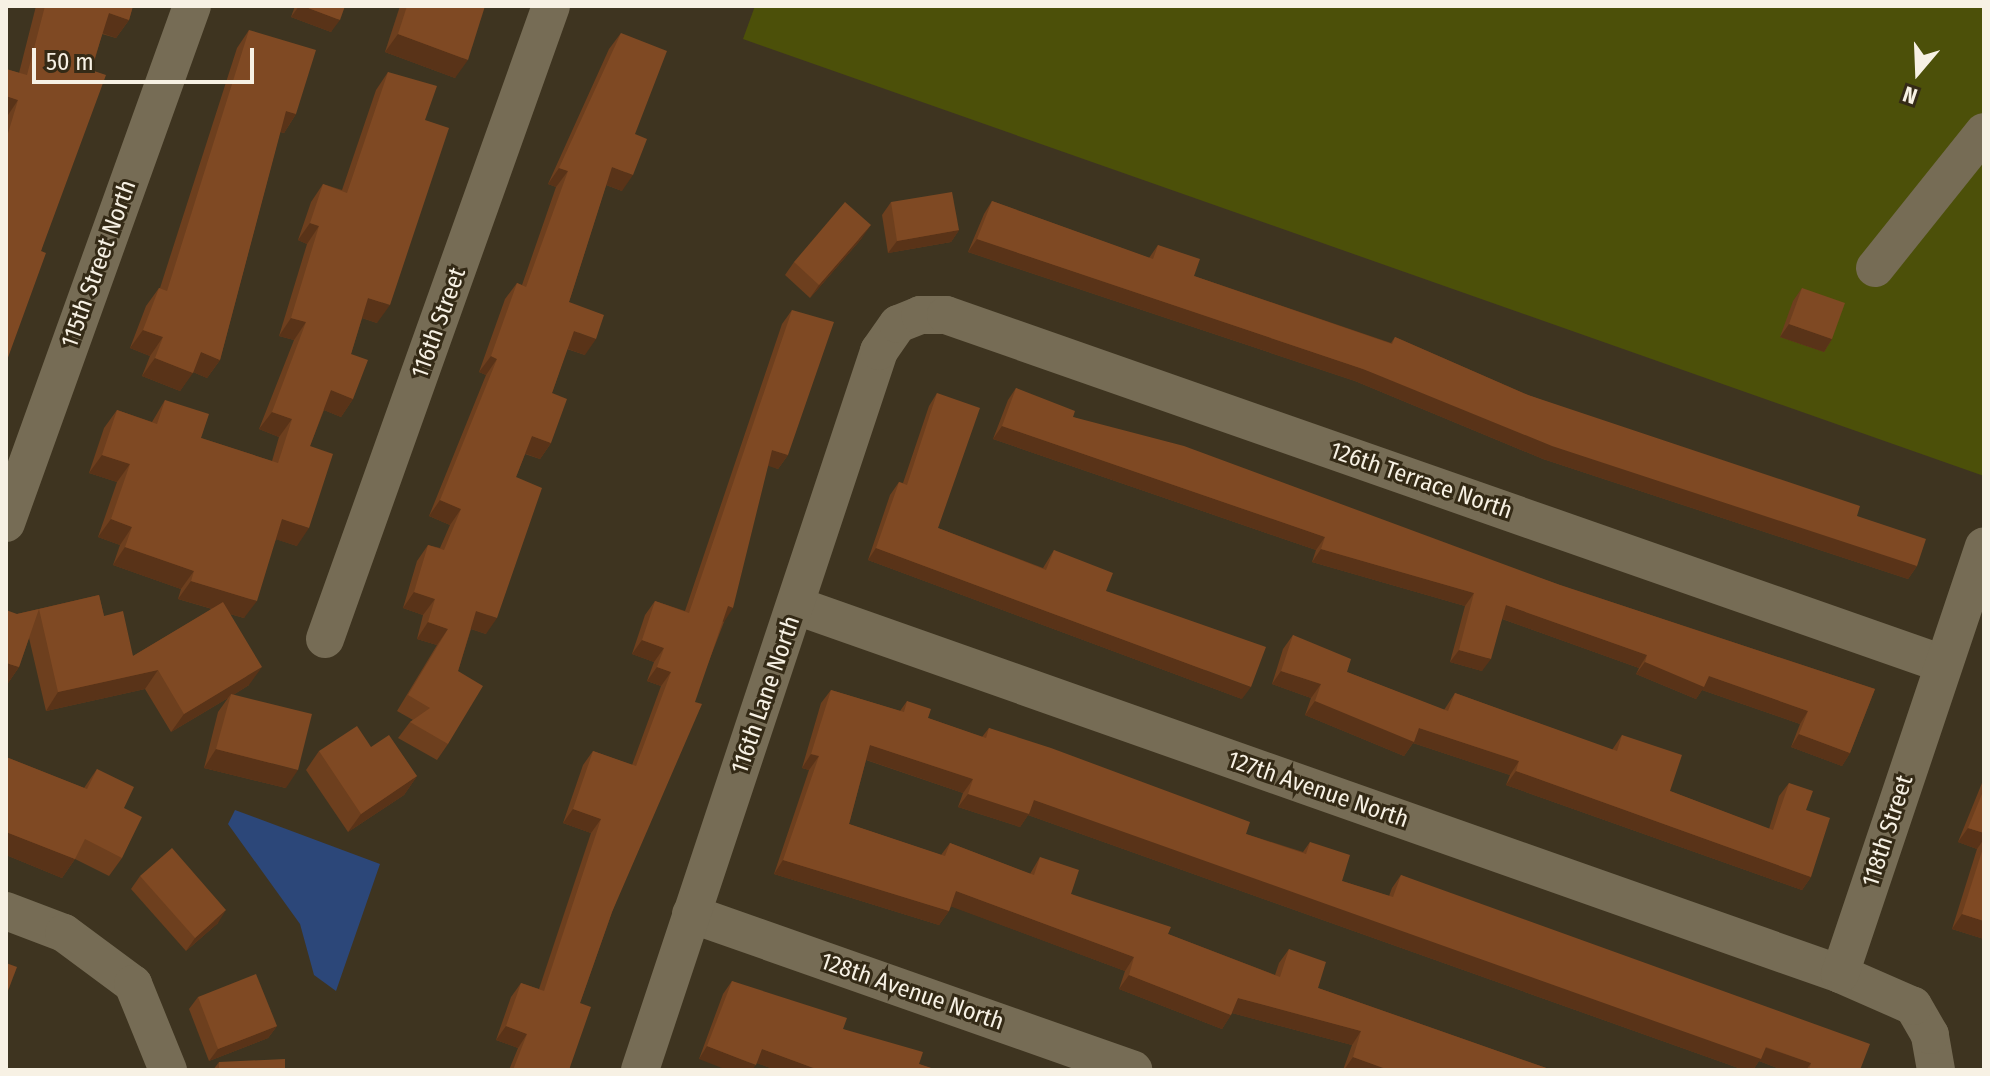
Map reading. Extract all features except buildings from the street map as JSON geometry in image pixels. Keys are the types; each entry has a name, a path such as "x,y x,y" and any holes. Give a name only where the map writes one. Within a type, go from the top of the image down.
{"street":[{"name":"115th Street North","path":"6,523 192,6"},
{"name":"116th Street","path":"325,639 551,6"},
{"path":"1875,268 1984,132"},
{"name":"126th Terrace North","path":"898,324 920,315 946,315 1943,664"},
{"name":"116th Lane North","path":"640,1070 797,606 879,351 898,324"},
{"name":"118th Street","path":"1840,974 1984,547"},
{"name":"127th Avenue North","path":"797,606 1840,974"},
{"path":"6,911 64,933 133,984 168,1070"},
{"name":"128th Avenue North","path":"691,914 1133,1070"},
{"path":"1840,974 1913,1006 1930,1035 1936,1070"}],"shaded area":[{"path":"755,6 1984,6 1984,476 743,39"}],"water":[{"path":"235,810 380,864 336,991 314,975 300,924 228,824"}]}
